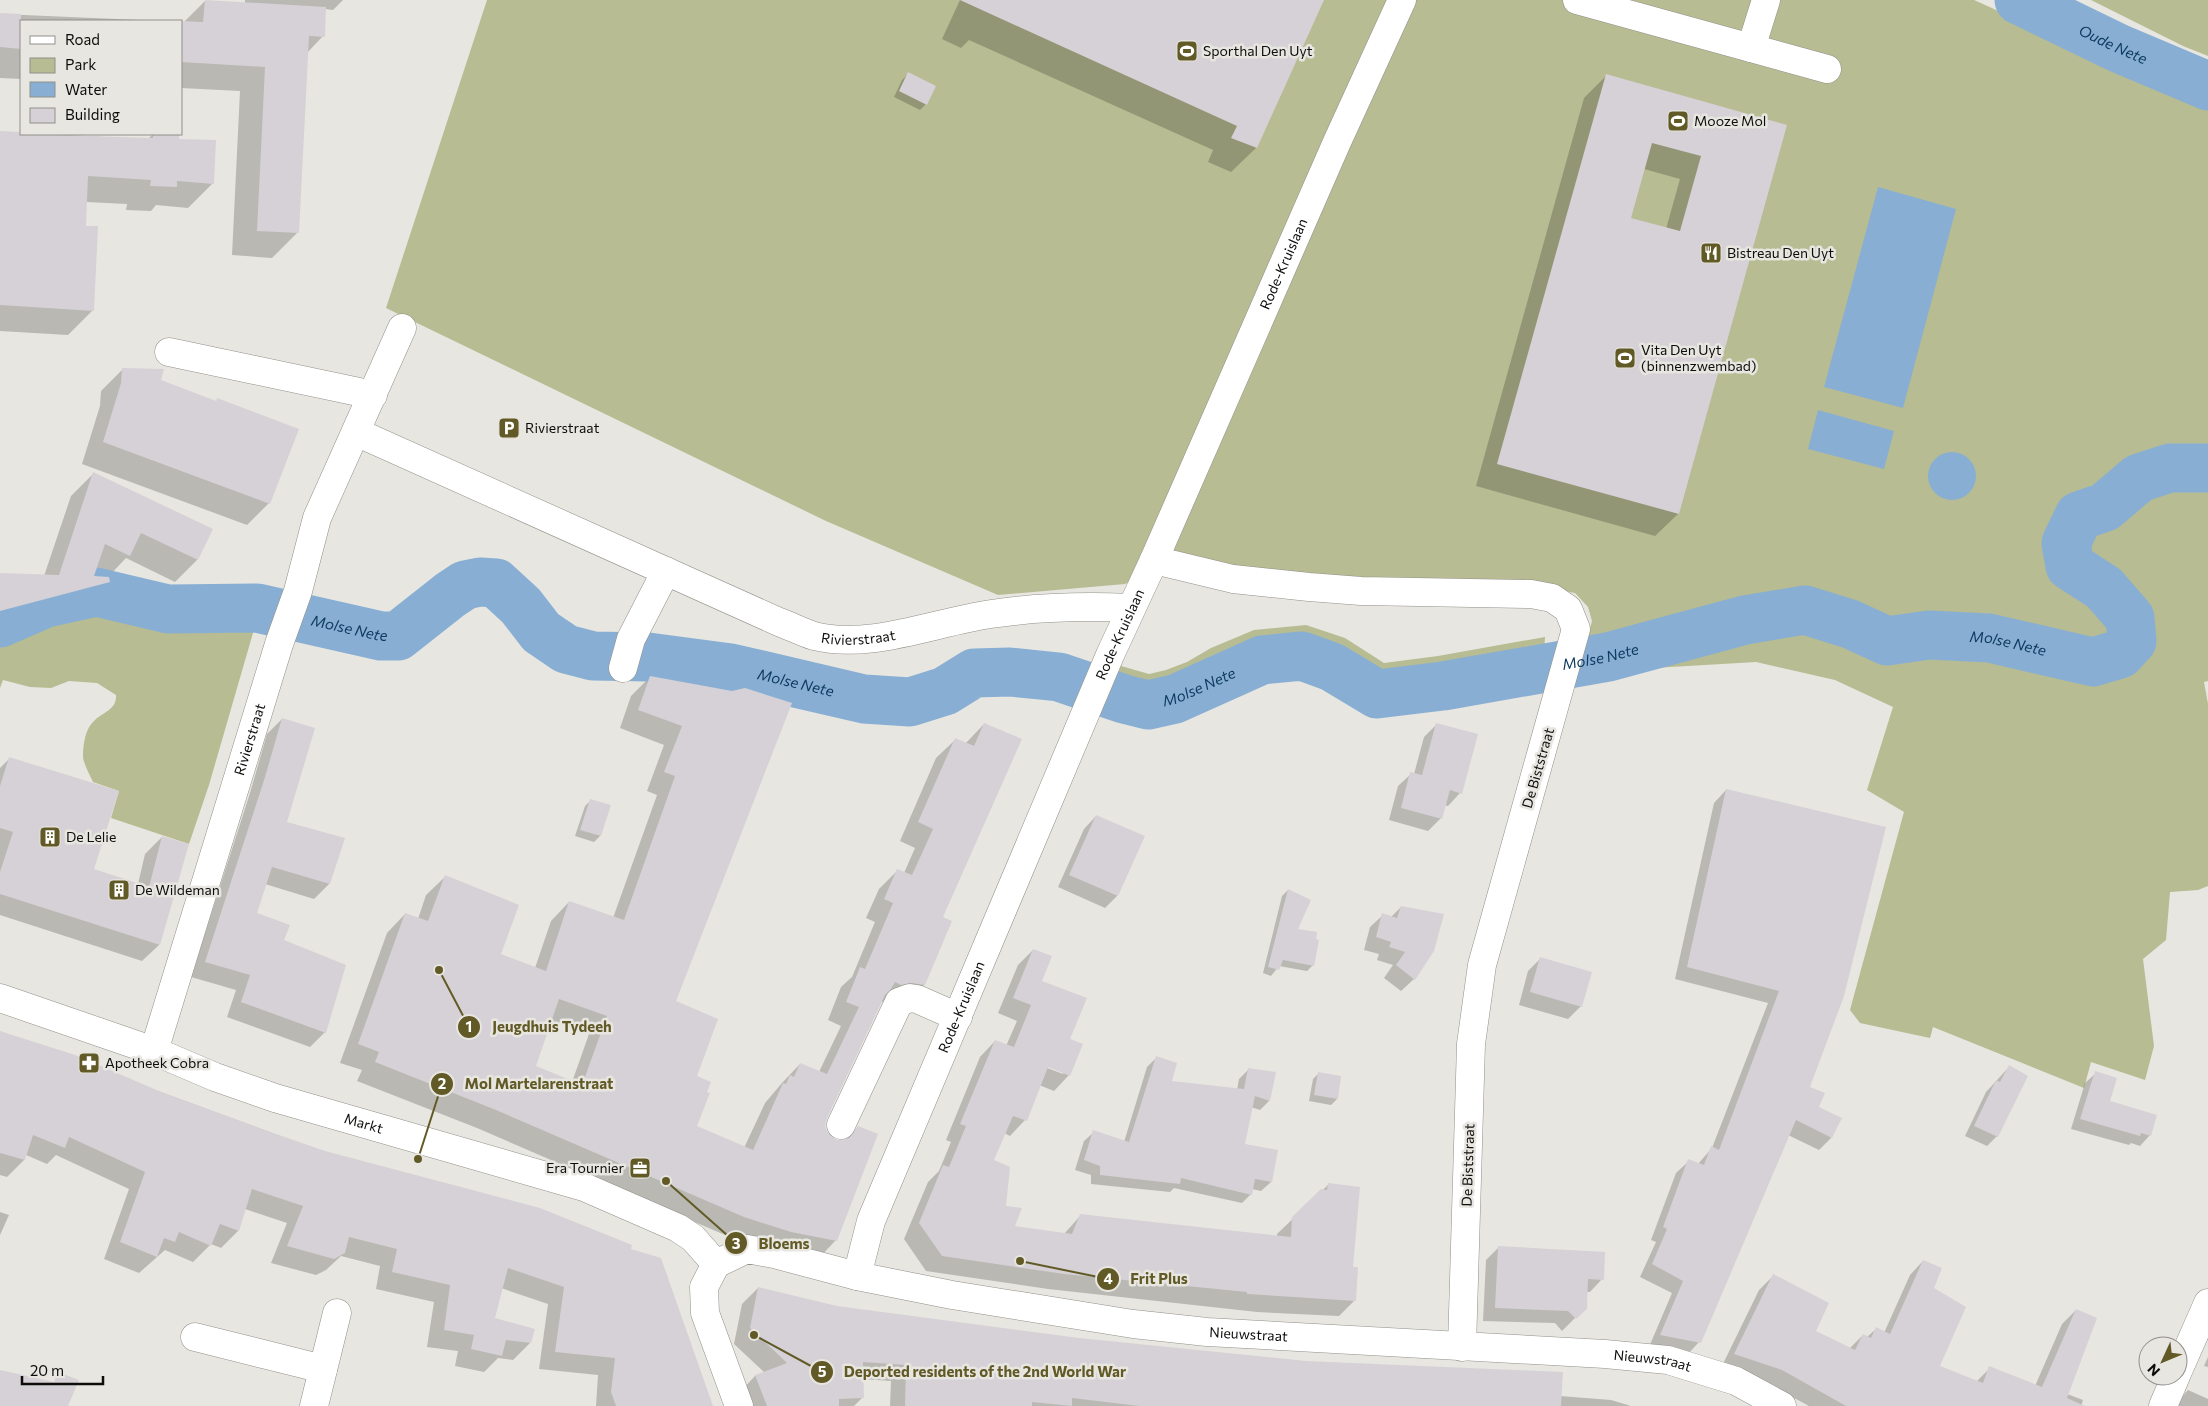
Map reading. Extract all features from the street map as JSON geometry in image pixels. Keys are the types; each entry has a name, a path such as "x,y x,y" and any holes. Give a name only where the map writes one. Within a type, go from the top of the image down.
{"street":[{"name":"Rode-Kruislaan","path":"857,1276 871,1221 1107,662 1154,560 1337,142 1402,0"},
{"path":"1577,0 1827,70"},
{"path":"1751,48 1766,0"},
{"name":"Rivierstraat","path":"154,1051 295,599 317,518 402,328"},
{"path":"168,352 373,394"},
{"name":"Rivierstraat","path":"356,432 779,622 815,636 859,640 912,632 933,625 992,614 1085,606 1131,608"},
{"name":"De Biststraat","path":"1154,560 1232,579 1309,587 1361,591 1531,594 1552,598 1568,609 1576,629 1482,965 1471,1044 1462,1347"},
{"path":"623,668 631,639 666,571"},
{"name":"Markt","path":"0,998 154,1051 215,1077 275,1098 584,1187 678,1228 693,1238 716,1264"},
{"path":"841,1125 899,1002 910,998 917,998 958,1017"},
{"name":"Nieuwstraat","path":"716,1264 747,1249 774,1254 857,1276 952,1295 1132,1324 1208,1332 1605,1354 1668,1360 1736,1381 1782,1406"},
{"path":"716,1264 704,1288 705,1313 739,1406"},
{"path":"2188,1348 2208,1303"},
{"path":"314,1406 337,1313"},
{"path":"195,1338 323,1369"},
{"path":"2163,1406 2172,1386"}],"green space":[{"path":"487,0 1974,0 2208,105 2208,681 2204,682 2208,704 2208,886 2198,890 2170,892 2166,940 2143,959 2154,1046 2145,1080 2091,1062 2084,1088 1933,1027 1930,1038 1860,1023 1850,1010 1904,812 1867,790 1893,707 1835,680 1756,662 1636,669 1584,651 1592,621 1588,607 1575,593 1525,584 1264,574 1175,556 1125,584 998,595 826,521 386,308"},
{"path":"2091,0 2208,0 2208,56 2183,46"},
{"path":"94,600 186,617 257,619 209,785 189,844 111,818 119,791 93,782 83,757 85,737 92,723 112,707 116,700 116,695 97,683 69,681 51,688 30,687 3,680 0,688 0,633 45,612"},
{"path":"1306,625 1345,638 1384,663 1438,656 1545,637 1543,669 1443,686 1377,694 1332,667 1302,656 1262,660 1175,699 1148,705 1110,694 1121,666 1149,674 1187,662 1211,648 1254,630"}],"water":[{"path":"1878,187 1956,209 1903,408 1824,387"},
{"path":"1818,410 1894,431 1884,469 1808,449"},
{"path":"1947,452 1957,452 1966,456 1972,462 1976,476 1972,490 1966,496 1957,500 1947,500 1938,496 1932,490 1928,481 1928,471 1932,462 1938,456"}],"building":[{"path":"205,0 326,7 325,37 309,36 299,233 257,231 265,67 182,62 182,21 203,22"},
{"name":"Sporthal Den Uyt","path":"960,0 1324,0 1257,148 1231,138 1237,126"},
{"path":"0,13 21,14 20,49 0,47"},
{"path":"908,72 936,86 927,105 899,91"},
{"name":"Vita Den Uyt (binnenzwembad)","path":"1606,74 1787,125 1679,514 1497,464","holes":["1652,143 1701,156 1680,231 1631,218"]},
{"path":"0,131 20,132 20,135 153,138 153,135 179,135 179,139 216,140 214,184 177,181 177,187 150,186 151,180 88,176 86,226 98,226 94,311 0,305"},
{"path":"122,368 164,369 161,380 216,401 217,398 299,429 270,504 103,442 121,383"},
{"path":"93,472 213,529 198,560 141,533 130,556 105,544 94,576 109,577 110,582 0,611 0,573 59,575"},
{"path":"650,676 732,691 745,688 792,703 676,1001 718,1019 697,1076 711,1082 707,1092 710,1093 697,1126 753,1150 783,1083 786,1084 790,1075 794,1077 800,1063 827,1074 859,1007 846,1002 860,967 865,969 893,903 884,899 897,869 912,875 933,829 918,822 955,738 974,746 984,723 1022,739 943,917 952,921 925,985 912,983 901,985 895,982 885,995 827,1118 825,1126 828,1133 835,1139 842,1141 849,1138 858,1126 878,1134 837,1241 791,1232 744,1217 496,1110 375,1062 379,1052 358,1044 405,913 428,921 445,875 519,905 501,954 546,971 569,901 624,920 675,776 664,772 682,726 638,710","holes":["559,999 607,1016 582,1085 536,1066"]},
{"path":"282,718 315,728 287,822 345,838 330,884 272,867 257,913 290,925 284,940 346,965 326,1033 241,1002 250,975 205,962 265,777"},
{"path":"1436,723 1478,734 1462,794 1450,790 1442,819 1401,808 1410,772 1422,775"},
{"path":"9,757 119,791 94,869 149,887 162,836 189,844 160,945 0,894 0,872 13,832 0,828 0,786"},
{"path":"1726,789 1886,827 1844,996 1810,1087 1825,1093 1819,1107 1842,1118 1832,1138 1796,1120 1701,1343 1660,1335 1683,1281 1652,1264 1667,1229 1663,1227 1688,1159 1704,1165 1711,1146 1719,1150 1779,991 1687,967"},
{"path":"590,799 611,805 601,836 580,830"},
{"path":"1096,815 1145,836 1118,896 1069,875"},
{"path":"1288,889 1311,900 1298,929 1317,932 1316,939 1319,940 1314,966 1283,960 1279,970 1268,967"},
{"path":"1401,906 1444,914 1434,951 1415,980 1396,965 1405,952 1389,947 1391,942 1376,937 1382,913 1397,918"},
{"path":"1033,949 1052,956 1042,981 1087,998 1070,1039 1083,1044 1070,1076 1048,1067 1027,1121 1013,1116 994,1160 1010,1167 1006,1206 1022,1208 1015,1226 1072,1234 1080,1214 1291,1237 1292,1217 1321,1189 1327,1190 1328,1183 1360,1187 1353,1267 1358,1267 1356,1301 1247,1294 1247,1292 1064,1274 942,1256 919,1223 943,1165 949,1167 966,1126 960,1124 995,1040 1014,1047 1031,1005 1013,998"},
{"path":"1540,957 1592,972 1582,1007 1530,992"},
{"path":"0,1031 78,1056 161,1092 325,1151 540,1208 632,1245 631,1249 661,1258 713,1406 616,1406 611,1392 615,1358 555,1352 564,1287 508,1268 495,1318 535,1329 531,1343 506,1340 502,1356 471,1349 474,1335 444,1330 450,1285 392,1272 397,1249 349,1237 345,1253 334,1259 287,1246 303,1206 252,1189 239,1231 220,1224 211,1246 179,1232 175,1242 164,1238 157,1257 120,1242 145,1172 69,1137 65,1148 33,1135 25,1160 0,1153"},
{"path":"1156,1056 1177,1063 1172,1081 1244,1089 1248,1068 1276,1072 1270,1101 1255,1096 1245,1144 1278,1150 1272,1182 1255,1179 1252,1195 1181,1178 1180,1184 1100,1175 1100,1166 1084,1160 1093,1130 1129,1142"},
{"path":"2009,1065 2028,1076 1998,1137 1974,1126 1996,1080 2000,1082"},
{"path":"2095,1071 2117,1078 2110,1101 2157,1115 2151,1136 2141,1133 2140,1136 2080,1119"},
{"path":"1318,1072 1341,1076 1338,1099 1314,1095"},
{"path":"1498,1246 1605,1252 1604,1280 1588,1279 1587,1309 1576,1319 1568,1311 1495,1308"},
{"path":"1923,1260 1942,1268 1934,1288 1966,1307 1940,1366 1983,1383 1989,1366 2042,1387 2076,1309 2097,1318 2067,1398 2085,1406 1846,1406 1782,1370 1734,1354 1773,1274 1829,1303 1816,1331 1855,1350 1863,1334 1871,1338 1876,1327 1890,1334"},
{"path":"758,1287 837,1306 1079,1338 1306,1361 1563,1372 1561,1406 1139,1406 1072,1398 1072,1406 1032,1402 1032,1406 905,1406 906,1365 863,1362 864,1398 839,1399 839,1406 767,1406 755,1375 787,1363 750,1328"},
{"path":"0,1370 54,1382 58,1372 79,1380 68,1406 0,1406"}],"waterway":[{"name":"Oude Nete","path":"2019,0 2118,48 2208,86"},
{"name":"Molse Nete","path":"0,623 46,603 96,592 168,609 257,608 381,636 398,636 465,585 480,582 496,583 521,606 541,632 566,649 593,656 648,657 731,668 864,699 910,702 945,691 974,673 1010,672 1059,677 1148,705 1175,699 1262,660 1302,656 1332,667 1377,694 1443,686 1608,657 1745,620 1805,610 1850,624 1887,641 1929,635 1989,638 2093,662 2120,654 2132,641 2130,618 2104,588 2070,566 2066,543 2079,516 2105,507 2139,478 2170,468 2208,468"}],"place":[{"name":"Sporthal Den Uyt","path":"1187,51"},
{"name":"Mooze Mol","path":"1678,121"},
{"name":"Bistreau Den Uyt","path":"1711,253"},
{"name":"Vita Den Uyt (binnenzwembad)","path":"1625,358"},
{"name":"Rivierstraat","path":"509,428"},
{"name":"De Lelie","path":"50,837"},
{"name":"De Wildeman","path":"119,890"},
{"name":"Jeugdhuis Tydeeh","path":"439,970"},
{"name":"Apotheek Cobra","path":"89,1063"},
{"name":"Mol Martelarenstraat","path":"418,1159"},
{"name":"Era Tournier","path":"640,1168"},
{"name":"Bloems","path":"666,1181"},
{"name":"Frit Plus","path":"1020,1261"},
{"name":"Deported residents of the 2nd World War","path":"754,1335"}]}
